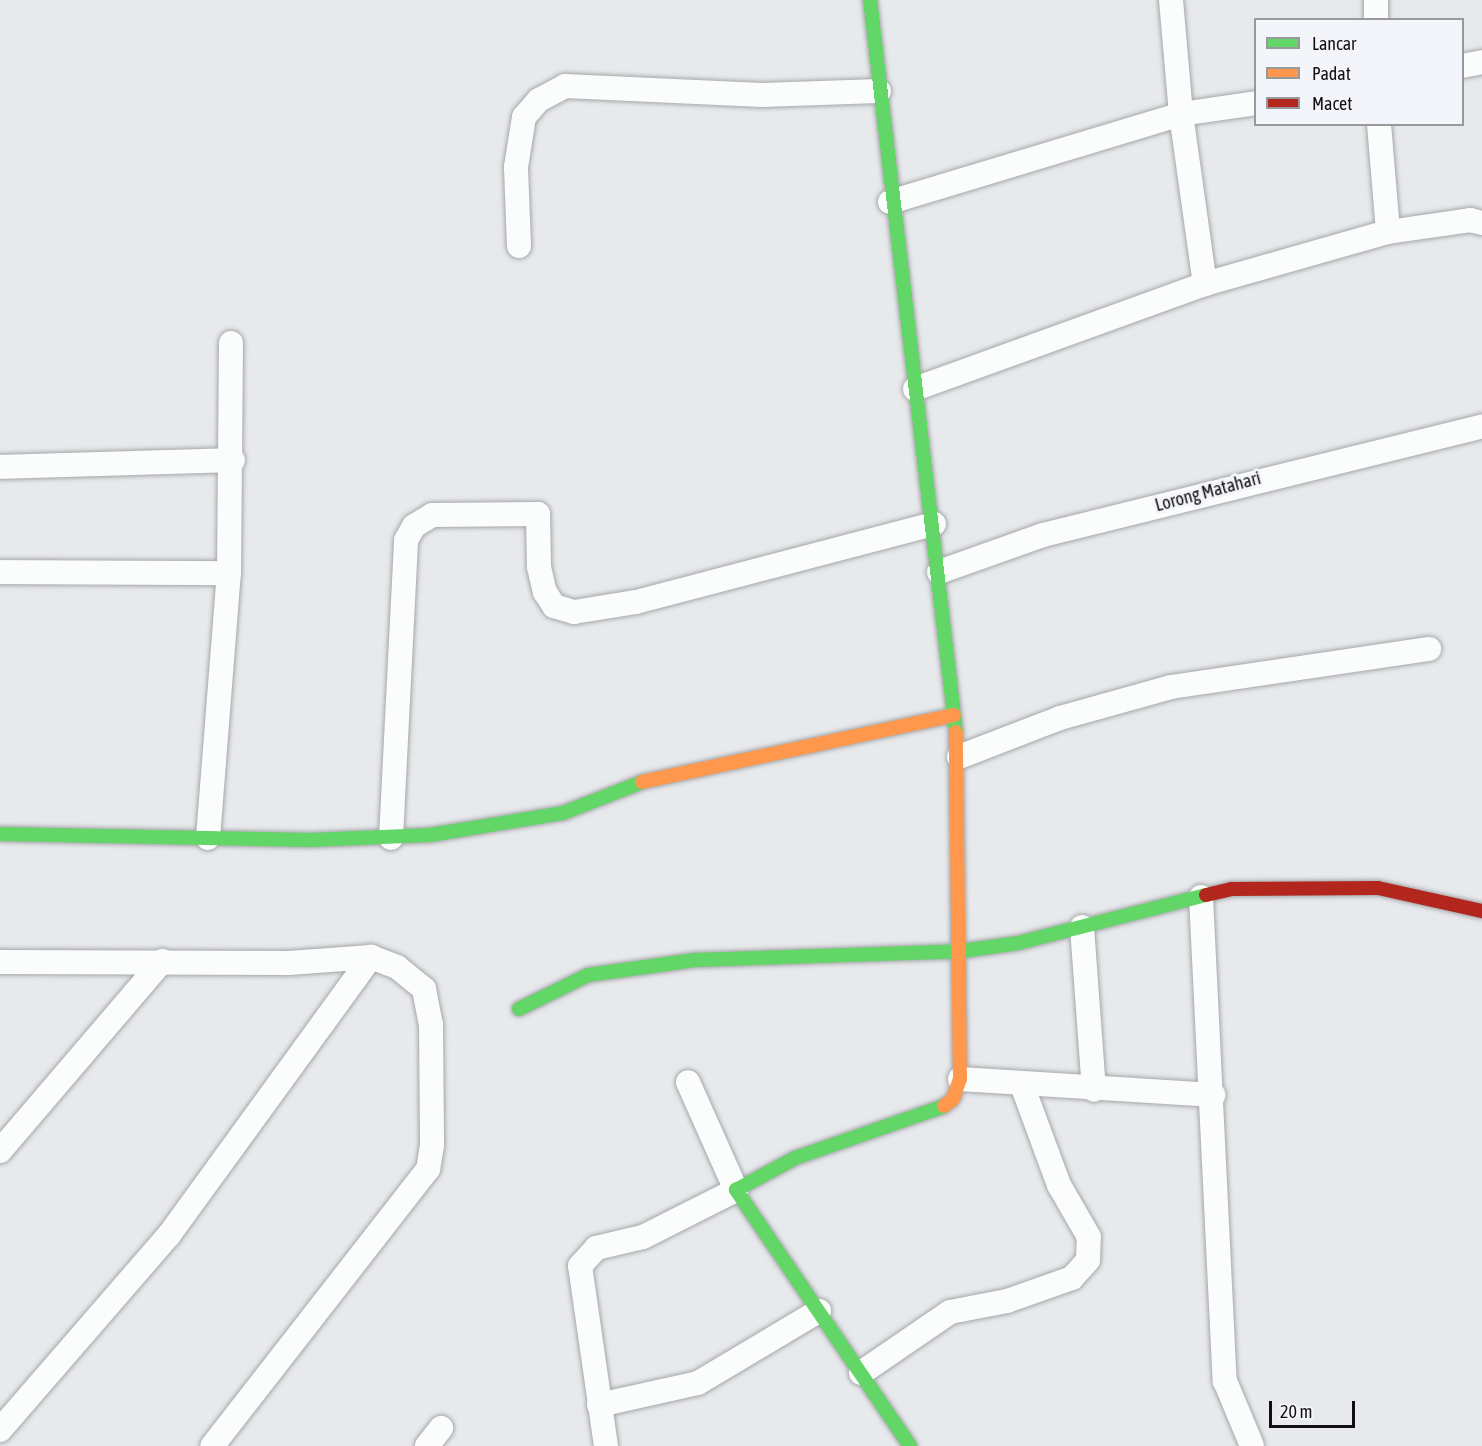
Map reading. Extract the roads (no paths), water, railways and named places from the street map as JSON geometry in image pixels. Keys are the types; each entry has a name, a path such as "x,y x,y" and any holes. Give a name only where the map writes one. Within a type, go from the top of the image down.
{"street":[{"path":"606,1446 582,1292 580,1266 587,1252 643,1237 795,1158 937,1112 953,1099 960,1079 962,951 959,757 934,524 890,202 870,0"},
{"path":"1171,0 1181,114 1205,284"},
{"path":"1376,0 1376,18"},
{"path":"1464,66 1482,62"},
{"path":"519,246 516,167 525,117 539,100 566,87 762,95 879,91"},
{"path":"890,202 1181,114 1254,103"},
{"path":"1379,126 1388,232"},
{"path":"915,389 1205,284 1388,232 1470,220 1482,223"},
{"path":"208,838 229,573 233,460 231,343"},
{"name":"Lorong Matahari","path":"939,572 1054,532 1482,426"},
{"path":"0,467 233,460"},
{"path":"391,838 406,540 414,526 432,515 538,514 539,567 545,592 554,606 574,612 636,602 934,524"},
{"path":"0,572 229,573"},
{"path":"959,757 1060,718 1171,687 1429,649"},
{"path":"0,834 208,838 391,838 563,813 648,780 954,715"},
{"path":"519,1009 588,975 695,960 962,951 1082,927 1232,889 1378,888 1482,911"},
{"path":"1201,897 1226,1381 1252,1446"},
{"path":"1082,927 1094,1090"},
{"path":"0,1430 170,1235 371,957"},
{"path":"0,962 289,963 371,957 397,967 424,989 431,1024 432,1145 428,1169 212,1446"},
{"path":"0,1151 162,961"},
{"path":"960,1079 1094,1090 1213,1095"},
{"path":"688,1082 736,1190 910,1446"},
{"path":"861,1373 950,1312 1008,1301 1072,1278 1088,1260 1089,1237 1059,1185 1022,1085"},
{"path":"599,1405 698,1383 819,1311"}]}
